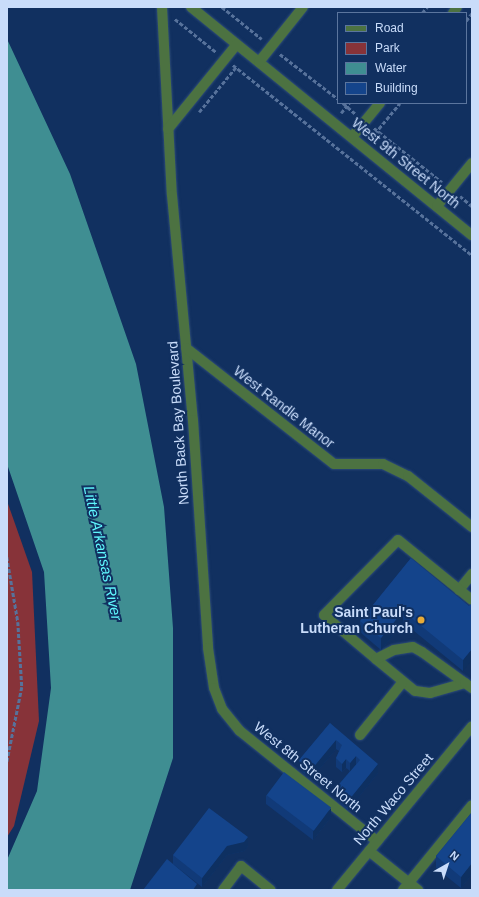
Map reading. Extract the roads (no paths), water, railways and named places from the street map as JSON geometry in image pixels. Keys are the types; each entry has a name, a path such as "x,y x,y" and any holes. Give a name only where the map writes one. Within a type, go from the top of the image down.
{"street":[{"name":"West 9th Street North","path":"191,7 472,235"},
{"path":"259,62 303,7"},
{"name":"North Back Bay Boulevard","path":"162,8 168,129 186,348 208,654 214,688 224,713"},
{"path":"168,129 237,44"},
{"path":"352,137 379,104"},
{"path":"437,206 472,163"},
{"name":"West Randle Manor","path":"186,348 334,464 383,464 408,476 472,527"},
{"path":"469,686 430,693 415,691 402,683 324,615 398,540 472,600"},
{"path":"459,590 472,574"},
{"path":"376,659 394,650 413,647 469,686"},
{"path":"360,735 402,683"},
{"name":"West 8th Street North","path":"224,713 240,731 377,841"},
{"name":"North Waco Street","path":"337,890 472,726"},
{"path":"406,886 472,805"},
{"path":"369,850 406,886 418,890"},
{"path":"223,890 241,866 270,890"}],"water":[{"name":"Little Arkansas River","path":"7,39 70,174 136,364 164,507 173,628 173,758 130,890 7,890 7,860 37,791 51,688 44,572 7,464"}],"place":[{"name":"Saint Paul's Lutheran Church","path":"421,620"}]}
